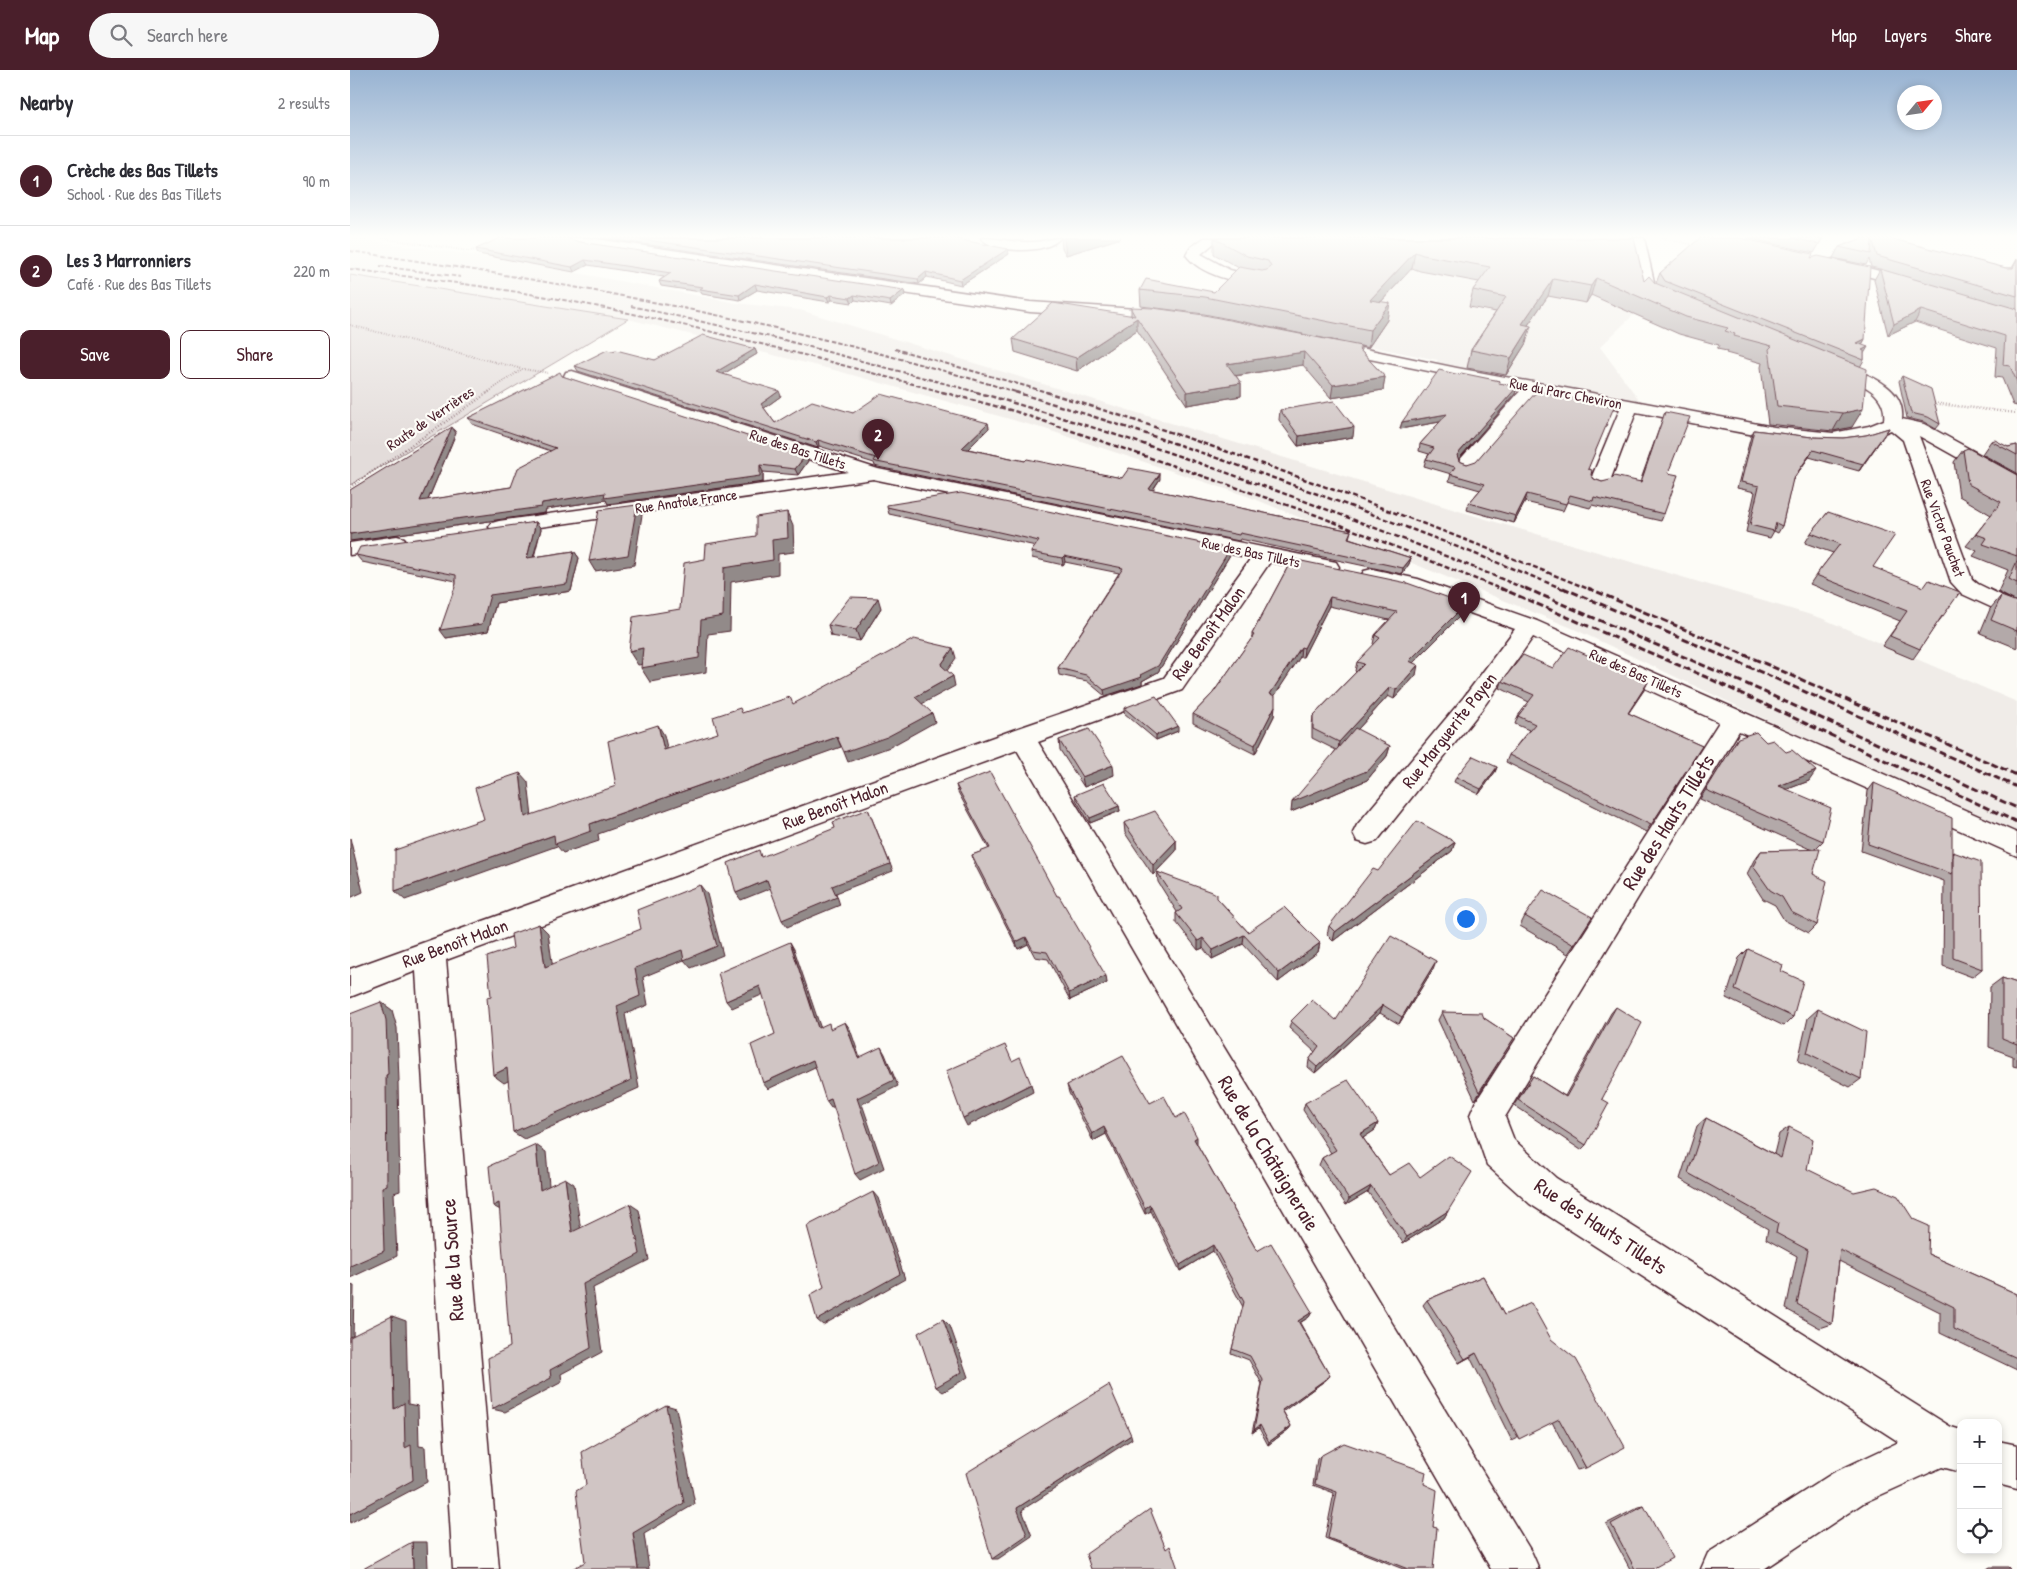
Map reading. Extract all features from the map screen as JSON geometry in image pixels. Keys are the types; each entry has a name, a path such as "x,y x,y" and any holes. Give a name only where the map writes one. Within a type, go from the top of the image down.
{"street":[{"path":"1047,308 1153,314 1187,318"},
{"path":"1685,308 1689,310"},
{"name":"Rue du Parc Cheviron","path":"1311,343 1457,373 1774,432 1833,438 1873,430 1893,423"},
{"path":"1820,362 1877,387 1888,395 1896,414 1893,423 1918,428 2017,483"},
{"name":"Rue des Bas Tillets","path":"572,376 874,474 1410,584 1530,626 2017,845"},
{"path":"1466,463 1530,390 1531,386"},
{"path":"1600,481 1630,405"},
{"name":"Rue Victor Pauchet","path":"1893,423 1911,438 1962,582 1970,589 2017,612"},
{"name":"Rue Anatole France","path":"478,530 874,474"},
{"path":"350,549 419,539"},
{"name":"Rue Benoît Malon","path":"350,983 430,952 1173,684 1264,555"},
{"name":"Rue Marguerite Payen","path":"1367,833 1473,703 1530,626"},
{"name":"Rue des Hauts Tillets","path":"1735,717 1486,1115 1500,1152 1544,1191 1951,1448"},
{"name":"Rue de la Châtaigneraie","path":"1022,737 1516,1569"},
{"name":"Rue de la Source","path":"430,952 476,1569"},
{"path":"1724,1569 1848,1488 1951,1448"},
{"path":"2002,1463 2017,1467"}],"path":[{"path":"350,325 522,369 572,376"},
{"name":"Route de Verrières","path":"350,487 522,369"},
{"path":"1877,387 1892,388 1925,403 2017,412"}],"shaded area":[{"path":"350,308 558,308 628,319 350,485"},
{"path":"558,308 781,308 800,310 1462,512 1821,618 2017,702 2017,838 1572,628 1247,496 1045,429 838,371 628,319"},
{"path":"1309,308 1641,308 1600,347 1640,401 1436,363 1438,360 1294,331"}],"building":[{"path":"1047,308 1084,308 1135,316 1132,308 1153,308 1204,315 1361,346 1359,349 1385,377 1333,385 1304,352 1227,364 1241,383 1187,392 1137,318 1076,358 1013,339"},
{"path":"1260,308 1386,308 1370,330"},
{"path":"1499,308 1533,308 1522,324 1531,326 1511,358 1471,350"},
{"path":"1665,308 1717,308 1867,369 1863,409 1843,413 1777,406 1769,349 1772,346 1734,336 1735,334 1725,331 1728,328 1686,317"},
{"path":"1733,308 1867,308 1865,339 1857,343 1868,347 1862,350 1864,351 1864,360"},
{"path":"1890,308 2017,309 2017,382 2010,366 2003,365 2005,336 1921,310 1894,324"},
{"path":"703,335 755,349 716,372 779,391 761,404 775,423 812,401 853,413 881,394 988,423 962,448 1122,478 1129,468 1160,474 1149,489 1351,531 1348,538 1411,558 1403,568 1240,533 1239,535 877,462 874,461 876,458 818,440 816,442 575,366 607,350 616,350 655,360"},
{"path":"1439,370 1500,381 1499,383 1517,387 1457,455 1459,461 1467,464 1476,461 1537,391 1614,407 1588,469 1592,470 1591,475 1594,479 1602,482 1610,480 1614,476 1641,482 1665,412 1690,417 1668,473 1678,475 1664,514 1594,497 1593,501 1570,495 1566,504 1527,494 1516,516 1469,503 1485,484 1450,474 1455,467 1426,459 1434,448 1420,444 1447,414 1402,422"},
{"path":"560,372 562,376 806,455 795,469 760,465 760,476 604,498 605,493 542,503 541,507 350,534 350,490 452,427 420,501 511,487 518,468 556,448 468,418"},
{"path":"1902,376 1931,389 1940,424 1928,417 1911,413"},
{"path":"1334,401 1354,427 1299,436 1280,410"},
{"path":"1889,428 1863,464 1813,450 1793,479 1782,526 1776,523 1774,531 1750,525 1759,486 1741,482 1754,430 1812,437 1843,438 1866,435"},
{"path":"1995,440 2008,447 2017,445 2017,455 1991,441"},
{"path":"1968,448 2017,475 2017,556 1983,544 1987,538 1976,534 2001,502 1968,484 1963,450"},
{"path":"961,493 1230,549 1158,666 1140,675 1142,677 1104,690 1086,675 1058,668 1123,568 1064,556 1062,558 1031,552 1039,541 887,507 887,505"},
{"path":"637,505 628,555 589,561 599,510"},
{"path":"787,512 788,538 772,540 773,560 724,568 723,616 701,620 699,658 641,668 643,648 629,651 633,617 680,609 684,563 705,559 706,544 756,536 756,517"},
{"path":"1828,512 1895,535 1873,567 1924,587 1929,580 1960,592 1920,649 1890,636 1907,611 1816,575 1840,544 1811,533"},
{"path":"536,522 527,558 574,551 567,584 490,595 482,624 440,630 456,584 456,575 356,555 360,547"},
{"path":"1292,559 1407,583 1466,604 1409,661 1418,665 1396,690 1390,687 1339,742 1313,729 1313,716 1364,664 1357,662 1380,638 1375,635 1397,612 1330,597 1304,648 1301,647 1270,694 1275,696 1275,706 1255,745 1193,714 1213,693 1254,635 1252,634"},
{"path":"2017,561 2017,583 2009,579"},
{"path":"2001,596 2017,602 2017,631 1991,620"},
{"path":"850,597 878,598 856,630 828,625"},
{"path":"914,639 953,648 941,665 953,676 915,697 932,713 887,737 844,752 837,737 590,824 591,831 555,844 554,835 395,891 395,850 484,819 475,788 520,773 525,817 616,786 608,741 658,725 664,750 718,733 713,717 740,708 742,713 790,697 793,704"},
{"path":"1569,647 1648,682 1628,713 1702,746 1651,825 1509,755 1535,724 1518,716 1534,695 1502,681 1523,655 1553,668"},
{"path":"1156,696 1178,726 1156,735 1124,708"},
{"path":"1355,728 1390,746 1369,770 1292,802"},
{"path":"1089,729 1113,765 1082,777 1059,740"},
{"path":"1756,732 1766,742 1773,740 1786,752 1792,750 1816,771 1779,786 1831,808 1823,841 1706,790 1738,738"},
{"path":"1473,756 1497,767 1481,789 1456,777"},
{"path":"990,772 1057,896 1059,896 1106,976 1069,993 1047,952 1033,950 1026,937 1016,942 972,855 990,848 956,785"},
{"path":"1104,783 1119,806 1090,818 1075,795"},
{"path":"1874,783 1952,818 1952,874 1868,844"},
{"path":"868,809 890,864 832,886 837,897 782,920 767,880 736,893 728,863 759,850 761,857 835,828 833,822"},
{"path":"1155,811 1176,841 1153,865 1124,823"},
{"path":"1417,821 1455,842 1335,932 1329,926 1373,869 1378,871"},
{"path":"1820,849 1813,874 1827,881 1817,925 1791,912 1782,897 1770,890 1753,866 1761,851"},
{"path":"1953,852 1981,862 1982,969 1953,958"},
{"path":"1157,872 1217,894 1217,898 1248,932 1284,907 1320,943 1279,973 1244,935 1213,950 1203,938 1198,941 1176,913 1182,909"},
{"path":"700,885 717,946 684,960 682,950 635,968 640,996 617,1006 631,1080 513,1132 507,1068 493,1075 487,997 491,996 487,957 513,948 511,934 539,924 545,967 641,929 637,910"},
{"path":"1543,890 1592,917 1574,945 1525,916"},
{"path":"1391,936 1436,961 1402,1017 1383,1005 1317,1067 1309,1060 1319,1046 1291,1021 1312,1000 1336,1020"},
{"path":"790,942 818,1028 829,1023 830,1029 845,1022 858,1058 881,1047 894,1080 857,1098 879,1162 855,1174 831,1099 826,1101 813,1060 763,1083 751,1045 775,1034 760,986 726,1001 718,973"},
{"path":"1748,949 1783,965 1781,971 1803,981 1793,1017 1735,990"},
{"path":"2002,978 2017,983 2017,1044 2002,1038"},
{"path":"381,1002 386,1020 388,1074 386,1075 387,1185 382,1187 384,1251 350,1266 350,1014"},
{"path":"1616,1007 1642,1023 1602,1099 1609,1103 1586,1145 1518,1100 1533,1076 1566,1097"},
{"path":"1818,1009 1866,1032 1861,1079 1807,1053"},
{"path":"1442,1012 1482,1013 1484,1018 1514,1038 1479,1092"},
{"path":"1005,1045 1012,1061 1020,1057 1031,1084 963,1118 946,1071"},
{"path":"1123,1056 1150,1103 1164,1096 1176,1118 1184,1113 1197,1137 1194,1139 1257,1251 1271,1243 1312,1312 1298,1321 1330,1376 1282,1410 1291,1426 1269,1442 1260,1425 1254,1430 1263,1380 1250,1356 1232,1349 1244,1302 1213,1245 1180,1265 1150,1205 1145,1208 1104,1127 1092,1134 1067,1085"},
{"path":"1348,1080 1378,1123 1360,1134 1389,1175 1409,1163 1420,1177 1449,1156 1472,1172 1448,1211 1407,1237 1371,1186 1349,1199 1322,1158 1336,1150 1305,1103"},
{"path":"1706,1118 1781,1158 1789,1127 1813,1139 1807,1169 1854,1192 1876,1187 1898,1196 1913,1219 1929,1226 1928,1254 2017,1294 2017,1358 1954,1329 1954,1307 1840,1250 1832,1324 1797,1304 1808,1250 1776,1233 1778,1223 1688,1173"},
{"path":"536,1145 540,1190 565,1178 572,1232 630,1204 640,1254 583,1284 591,1348 550,1370 551,1378 492,1409 488,1358 510,1347 499,1203 493,1206 489,1166"},
{"path":"873,1192 900,1274 817,1320 810,1295 824,1287 807,1226"},
{"path":"1483,1276 1504,1315 1531,1303 1551,1339 1576,1359 1625,1447 1586,1468 1559,1419 1519,1439 1476,1353 1465,1359 1427,1300"},
{"path":"392,1316 394,1409 404,1403 405,1448 411,1445 413,1480 350,1514 350,1337"},
{"path":"943,1319 962,1372 936,1387 918,1333"},
{"path":"1109,1385 1131,1435 1017,1508 1027,1535 992,1559 966,1473"},
{"path":"666,1405 684,1503 633,1533 638,1569 572,1569 585,1562 576,1491 586,1485 582,1452"},
{"path":"1344,1443 1426,1472 1424,1484 1437,1490 1433,1527 1437,1528 1433,1569 1408,1569 1328,1538 1337,1492 1315,1484 1320,1456"},
{"path":"1644,1506 1672,1558 1652,1569 1635,1569 1611,1524"},
{"path":"1150,1509 1166,1549 1170,1546 1178,1569 1091,1569 1086,1554"},
{"path":"412,1542 413,1569 363,1569"}],"railway":[{"path":"604,308 740,339 946,393"},
{"path":"640,308 784,340 980,393"},
{"path":"682,308 853,347 1019,393"},
{"path":"895,349 1050,393"},
{"path":"942,392 1014,411 1316,515 1503,590"},
{"path":"976,392 1186,458 1323,508 1528,590"},
{"path":"1015,392 1224,460 1430,536 1566,590"},
{"path":"1046,392 1252,460 1456,536 1591,590"},
{"path":"1500,588 1706,677 2017,822"},
{"path":"1525,588 1751,686 2017,808"},
{"path":"1563,588 1763,673 2017,787"},
{"path":"1588,588 2017,775"}],"place":[{"name":"Les 3 Marronniers","path":"878,460"},
{"name":"Crèche des Bas Tillets","path":"1464,623"}]}
